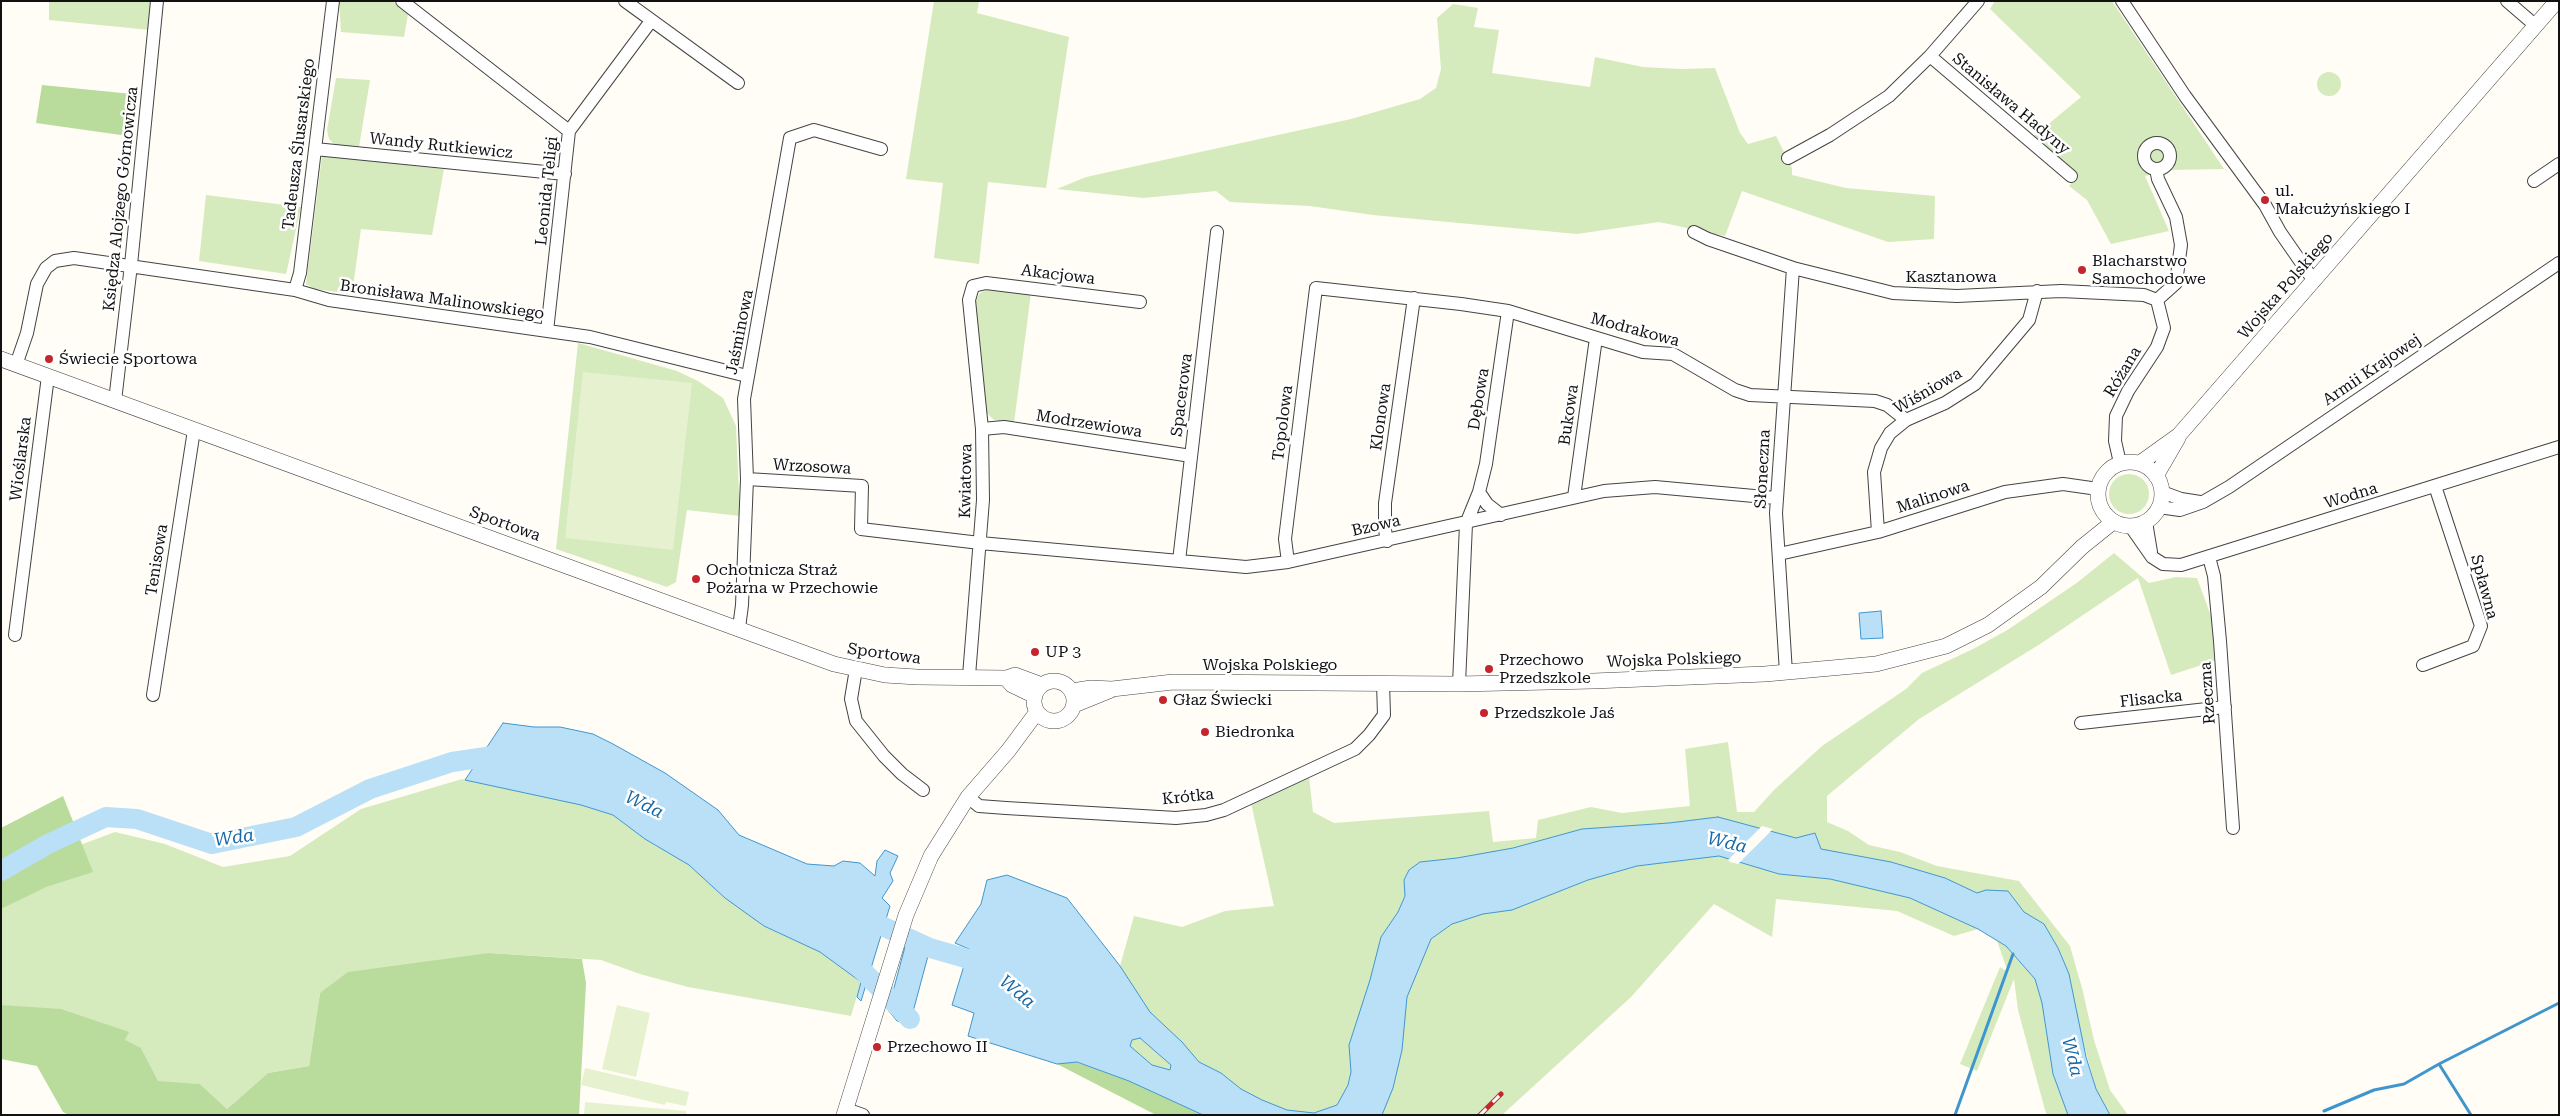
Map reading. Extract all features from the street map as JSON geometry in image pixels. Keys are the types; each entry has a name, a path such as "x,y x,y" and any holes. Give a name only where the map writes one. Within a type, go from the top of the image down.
{"street":[{"name":"Księdza Alojzego Górnowicza","path":"115,401 132,266 157,1"},
{"name":"Tadeusza Ślusarskiego","path":"295,290 300,273 333,1"},
{"path":"402,1 569,131"},
{"path":"625,1 738,83"},
{"path":"1788,158 1865,114 1889,96 1930,56 1978,1"},
{"path":"2122,1 2185,96 2265,205 2280,232 2314,281"},
{"path":"2507,1 2536,26"},
{"name":"Wojska Polskiego","path":"2156,476 2179,435 2557,1"},
{"name":"Leonida Teligi","path":"547,331 569,131 651,21"},
{"name":"Stanisława Hadyny","path":"1930,56 2071,176"},
{"name":"Jaśminowa","path":"739,628 742,605 747,479 744,399 766,284 790,138 814,130 881,149"},
{"name":"Wandy Rutkiewicz","path":"315,149 565,174"},
{"path":"2534,181 2559,164"},
{"path":"2156,169 2158,179 2176,217 2180,245 2176,283 2157,300"},
{"name":"Spacerowa","path":"1179,561 1217,232"},
{"name":"Kasztanowa","path":"1694,232 1708,239 1793,268 1894,293 1958,296 2037,292 2144,295 2157,300"},
{"name":"Bronisława Malinowskiego","path":"16,365 37,284 46,268 55,261 64,258 295,290 329,300 590,337 747,376"},
{"name":"Armii Krajowej","path":"2161,500 2180,510 2203,502 2237,482 2559,263"},
{"name":"Słoneczna","path":"1786,672 1776,498 1793,268"},
{"name":"Akacjowa","path":"973,286 986,282 1140,302"},
{"name":"Kwiatowa","path":"969,676 983,500 982,429 969,300 973,286"},
{"name":"Modrakowa","path":"1316,288 1414,298 1508,311 1643,352 1673,354 1735,390 1750,395 1875,401 1887,404 1906,420"},
{"name":"Topolowa","path":"1288,562 1285,539 1316,288"},
{"name":"Wiśniowa","path":"1878,532 1874,472 1881,448 1890,433 1906,420 1945,403 1975,384 2029,320 2037,292"},
{"name":"Klonowa","path":"1387,541 1385,503 1414,298"},
{"name":"Różana","path":"2120,463 2115,436 2116,416 2128,391 2157,347 2164,328 2157,300"},
{"name":"Dębowa","path":"1459,684 1466,524 1479,492 1498,392 1508,311"},
{"name":"Bukowa","path":"1574,497 1596,338"},
{"name":"Sportowa","path":"1,359 834,664 917,678 969,676 1006,678 1012,684 1038,691"},
{"name":"Wioślarska","path":"15,635 48,376"},
{"name":"Modrzewiowa","path":"982,429 1004,427 1191,456"},
{"name":"Tenisowa","path":"153,695 194,430"},
{"name":"Wojska Polskiego","path":"2140,464 2179,435"},
{"name":"Wodna","path":"2152,557 2163,564 2181,565 2559,447"},
{"path":"2120,463 2140,464 2156,476 2161,500 2146,522 2132,527 2113,522 2101,510 2098,500 2098,489 2106,473 2120,463"},
{"name":"Wrzosowa","path":"747,479 862,486 862,528 980,543"},
{"name":"Malinowa","path":"1779,554 1878,532 2006,492 2063,484 2098,489"},
{"name":"Spławna","path":"2423,665 2473,646 2481,626 2435,486"},
{"name":"Bzowa","path":"980,543 1246,566 1288,562 1466,524 1604,491 1655,487 1776,498"},
{"path":"1479,492 1487,504 1501,515"},
{"name":"Wojska Polskiego","path":"2082,547 2101,510"},
{"name":"Wojska Polskiego","path":"1073,698 1112,689 1173,682 1459,684 1594,681 1786,672 1876,664 1903,659 1962,639 2012,610 2041,587 2082,547 2113,522"},
{"path":"2146,522 2152,557"},
{"path":"2132,527 2152,557"},
{"name":"Rzeczna","path":"2209,557 2214,576 2233,828"},
{"path":"856,669 851,699 856,721 884,756 902,774 923,790"},
{"path":"1058,681 1066,684 1073,698 1065,719 1053,722 1042,716 1038,691 1058,681"},
{"name":"Krótka","path":"968,797 979,806 1176,818 1224,810 1355,749 1369,735 1384,715 1383,683"},
{"name":"Flisacka","path":"2080,723 2225,707"},
{"path":"863,1115 845,1112 914,893 931,856 968,797 1042,716"}],"green space":[{"path":"49,1 154,1 150,30 49,20"},
{"path":"339,1 392,1 408,14 404,37 341,32"},
{"path":"934,1 979,1 977,13 1069,37 1046,188 988,182 979,264 934,258 943,183 906,179"},
{"path":"1995,1 2112,1 2224,169 2170,170 2145,176 2169,231 2111,244 2087,200 2069,186 2078,175 2034,136 2081,97 1990,9"},
{"path":"1453,4 1478,8 1474,27 1499,30 1492,73 1590,87 1595,57 1643,67 1715,68 1740,133 1748,144 1776,136 1792,168 1792,175 1846,188 1935,196 1934,239 1888,242 1742,191 1725,236 1659,222 1577,234 1373,215 1310,206 1230,202 1216,191 1143,198 1057,189 1086,177 1351,119 1420,99 1436,88 1441,69 1437,18"},
{"path":"2329,72 2338,75 2341,84 2338,93 2329,96 2320,93 2317,84 2320,75"},
{"path":"336,78 370,80 359,147 335,145 329,139 327,130"},
{"path":"42,85 132,94 128,136 36,123"},
{"path":"322,156 444,169 432,235 361,229 352,294 315,289 306,284"},
{"path":"206,195 301,207 286,274 199,261"},
{"path":"987,289 1031,293 1014,423 994,420 985,411 975,304 979,294"},
{"path":"578,343 677,371 698,381 723,398 736,426 740,516 687,510 676,582 667,587 556,549"},
{"path":"583,372 692,383 673,550 565,538"},
{"path":"2133,474 2140,477 2146,483 2149,494 2148,502 2140,511 2133,514 2125,514 2118,511 2110,502 2109,490 2112,483 2121,475"},
{"path":"2114,553 2149,583 2176,577 2197,578 2226,657 2171,675 2138,578 2040,644 1919,719 1827,796 1827,822 1848,831 1869,845 1900,852 1937,866 2019,881 2070,946 2094,1040 2110,1090 2128,1115 2110,1115 2096,1089 2076,1016 2069,974 2058,948 2044,924 2024,912 2008,891 1986,890 1977,893 1945,878 1891,862 1821,849 1815,833 1796,838 1718,817 1669,823 1582,829 1513,848 1457,858 1420,862 1409,870 1404,880 1405,895 1398,912 1381,937 1370,981 1349,1045 1351,1072 1348,1085 1337,1105 1314,1113 1287,1110 1262,1100 1241,1089 1221,1073 1199,1062 1150,1012 1120,966 1134,916 1182,927 1225,911 1274,906 1251,803 1309,777 1313,812 1334,823 1489,811 1493,842 1536,838 1538,820 1591,807 1622,813 1690,806 1685,749 1728,742 1737,812 1754,812 1774,790 1822,746 1906,689 1922,673 1975,648 2009,629 2078,582"},
{"path":"462,779 581,805 613,815 645,839 689,865 725,898 764,926 820,952 861,982 851,1016 688,987 640,974 601,960 489,953 320,993 309,1066 268,1073 227,1109 200,1084 158,1082 141,1048 1,1010 1,889 72,848 115,832 165,844 223,867 290,856 361,809"},
{"path":"63,796 93,872 46,887 1,909 1,828"},
{"path":"1719,856 1779,874 1830,879 1910,898 1978,929 1954,936 1897,911 1776,899 1772,937 1714,904 1631,997 1502,1115 1382,1115 1393,1088 1402,1050 1407,997 1431,939 1452,924 1483,914 1512,910 1588,880 1637,866"},
{"path":"1997,941 2006,946 2035,979 2042,1003 2053,1074 2068,1115 2047,1115 2045,1110 2018,1010 2014,979 1977,1071 1960,1064 2000,967 2008,972"},
{"path":"489,953 582,959 586,983 579,1115 69,1115 63,1112 37,1066 1,1059 1,1005 61,1009 129,1032 125,1040 141,1048 158,1081 200,1084 227,1109 268,1073 309,1066 320,993 348,972"},
{"path":"617,1005 650,1013 636,1077 602,1069"},
{"path":"1140,1038 1171,1065 1170,1070 1152,1065 1130,1046 1132,1040"},
{"path":"1076,1062 1129,1081 1203,1115 1156,1115 1057,1064"},
{"path":"585,1068 689,1092 686,1106 666,1102 665,1105 581,1085"},
{"path":"585,1102 686,1111 686,1115 584,1115"}],"water":[{"path":"1881,611 1883,638 1861,639 1859,613"},
{"path":"503,723 534,727 560,727 593,734 665,773 718,810 739,835 807,864 834,866 843,861 860,863 875,876 877,861 885,850 898,856 890,873 893,881 882,898 890,906 861,1001 857,997 861,982 820,952 764,926 725,898 689,865 645,839 613,815 581,805 465,780"},
{"path":"1718,817 1796,838 1815,833 1821,849 1891,862 1945,878 1977,893 1986,890 2008,891 2024,912 2044,924 2058,948 2069,974 2086,1057 2096,1089 2110,1115 2068,1115 2053,1074 2042,1003 2035,979 2006,946 1978,929 1910,898 1830,879 1779,874 1719,856 1637,866 1588,880 1512,910 1483,914 1452,924 1431,939 1407,997 1402,1050 1393,1088 1382,1115 1203,1115 1129,1081 1077,1062 1057,1064 968,1036 974,1013 952,1005 969,949 955,943 981,904 987,880 1007,875 1067,898 1120,966 1150,1012 1182,1042 1199,1062 1221,1073 1241,1089 1262,1100 1287,1110 1314,1113 1337,1105 1348,1085 1351,1072 1349,1045 1370,980 1381,937 1398,912 1405,896 1404,880 1409,870 1420,862 1457,858 1513,848 1582,829 1669,823","holes":["1140,1038 1171,1065 1170,1070 1152,1065 1130,1046 1132,1040"]},
{"path":"909,932 932,941 910,1023 897,1021 888,1010"}],"pier":[{"path":"1762,826 1773,829 1738,864 1730,862 1728,860"}],"waterway":[{"name":"Wda","path":"1,871 48,844 106,817 137,819 212,844 296,827 370,789 452,762 506,754"},
{"name":"Wda","path":"858,915 930,948 965,958 988,970"},
{"path":"1955,1115 2013,954"},
{"path":"855,955 859,967 910,1019"},
{"path":"2471,1115 2439,1064 2559,1003"},
{"path":"2324,1111 2374,1090 2404,1084 2439,1064"}],"railway":[{"path":"1480,1115 1501,1094"}],"place":[{"name":"ul. Małcużyńskiego I","path":"2265,200"},
{"name":"Blacharstwo Samochodowe","path":"2082,270"},
{"name":"Świecie Sportowa","path":"49,359"},
{"name":"Ochotnicza Straż Pożarna w Przechowie","path":"696,579"},
{"name":"UP 3","path":"1035,652"},
{"name":"Przechowo Przedszkole","path":"1489,669"},
{"name":"Głaz Świecki","path":"1163,700"},
{"name":"Przedszkole Jaś","path":"1484,713"},
{"name":"Biedronka","path":"1205,732"},
{"name":"Przechowo II","path":"877,1047"}]}
